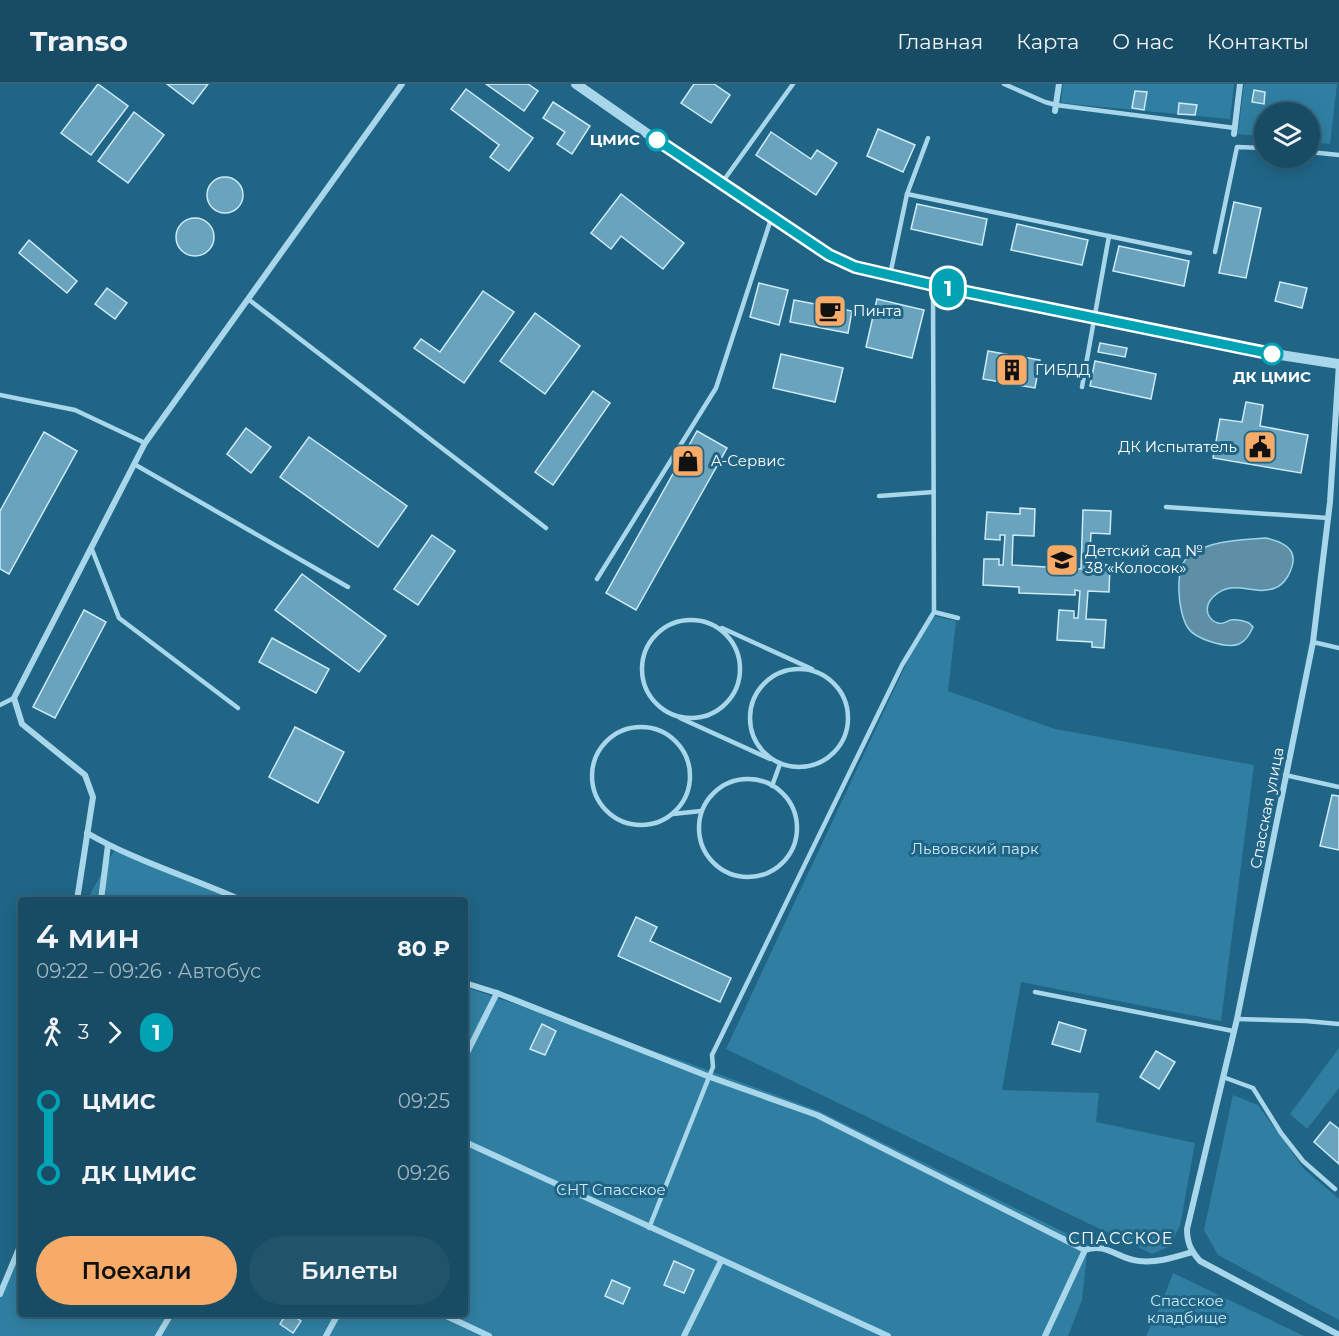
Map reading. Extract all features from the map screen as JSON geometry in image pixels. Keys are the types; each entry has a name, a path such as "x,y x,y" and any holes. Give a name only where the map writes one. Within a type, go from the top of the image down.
{"street":[{"path":"77,897 93,798 85,775 22,724 14,698 145,443 402,84"},
{"path":"576,84 771,218 839,261 855,267 1261,352 1339,364 1339,359"},
{"path":"1056,108 1059,84"},
{"path":"1235,131 1240,84"},
{"name":"Спасская улица","path":"1192,1252 1187,1241 1187,1229 1237,1019 1313,642 1338,421 1339,364"},
{"path":"87,833 108,845 198,880 235,897"},
{"path":"100,897 108,845"},
{"path":"468,984 497,993 710,1077 817,1115 1084,1250 1096,1246 1138,1262 1162,1260 1192,1252 1200,1261 1339,1335"},
{"path":"468,1051 497,993"},
{"path":"468,1143 888,1336"},
{"path":"1045,1336 1084,1250"},
{"path":"0,1294 18,1251"},
{"path":"684,1336 721,1261"},
{"path":"158,1336 169,1317"},
{"path":"326,1336 336,1317"},
{"path":"448,1317 489,1336"}],"lane":[{"path":"721,185 793,84"},
{"path":"1004,84 1056,108 1235,131"},
{"path":"890,275 906,194 928,138"},
{"path":"1215,252 1237,147 1254,148"},
{"path":"1320,153 1339,155"},
{"path":"906,194 1190,253"},
{"path":"597,579 716,388 771,218"},
{"path":"1082,387 1109,236"},
{"path":"650,1228 710,1077 713,1067 712,1055 902,665 934,612 933,285"},
{"path":"248,299 546,528"},
{"path":"0,395 75,410 145,443"},
{"path":"134,464 348,587"},
{"path":"879,496 934,492"},
{"path":"1166,507 1328,518"},
{"path":"91,547 119,618 238,708"},
{"path":"934,612 958,618"},
{"path":"682,620 708,622 815,671 837,686 848,709 845,735 831,756 807,767 782,765 674,716 653,701 642,678 644,652 659,631 682,620"},
{"path":"674,716 700,718 723,707 738,686 740,660 729,636 708,622"},
{"path":"1313,642 1339,648"},
{"path":"782,765 760,750 749,727 752,701 766,680 774,676 790,669 815,671"},
{"path":"0,705 14,698"},
{"path":"673,814 688,793 690,768 679,744 658,730 632,727 609,738 594,759 592,785 603,808 624,823 649,825 673,814 701,811"},
{"path":"772,786 782,765"},
{"path":"1285,775 1339,788"},
{"path":"739,779 765,781 786,796 797,819 795,844 780,866 756,877 731,875 710,860 699,837 701,811 715,790 739,779"},
{"path":"1035,992 1233,1031"},
{"path":"1237,1019 1339,1024"},
{"path":"1223,1077 1253,1088 1281,1133 1303,1161 1335,1189"}],"green space":[{"path":"1063,84 1234,84 1230,119 1061,103"},
{"path":"1244,84 1337,84 1330,144 1320,143 1320,102 1254,102 1254,136 1238,134"},
{"name":"Львовский парк","path":"929,615 956,621 948,691 1055,729 1254,765 1221,1021 1021,982 1002,1090 1099,1093 1096,1122 1195,1143 1180,1226 1168,1247 1152,1254 726,1049"},
{"path":"114,851 230,897 89,897"},
{"name":"СНТ Спасское","path":"468,988 680,1060 817,1110 1088,1244 1082,1300 1068,1336 0,1336 0,1295 18,1257 18,1317 468,1317"},
{"path":"1339,1048 1339,1088 1307,1129 1290,1114"},
{"path":"1233,1095 1258,1105 1304,1169 1339,1199 1339,1320 1218,1255 1204,1230"},
{"name":"Спасское кладбище","path":"1173,1273 1304,1336 1146,1336"}],"shaded area":[{"path":"1266,538 1286,546 1293,555 1292,568 1281,585 1267,590 1228,588 1213,597 1207,607 1212,620 1221,624 1231,620 1249,623 1253,627 1248,637 1239,644 1227,645 1197,636 1188,628 1180,601 1179,579 1185,561 1190,555 1207,546 1237,540"}],"building":[{"path":"98,84 128,106 91,155 61,133"},
{"path":"167,84 208,84 193,104"},
{"path":"486,84 528,84 538,91 524,111"},
{"path":"694,84 714,84 730,95 711,123 681,103"},
{"path":"466,89 533,138 509,171 490,157 499,145 451,109"},
{"path":"1254,90 1265,92 1264,102 1252,102"},
{"path":"1135,91 1147,92 1144,110 1132,108"},
{"path":"553,102 590,126 572,154 557,144 565,132 543,118"},
{"path":"1179,103 1197,105 1195,115 1178,114"},
{"path":"134,112 164,135 128,183 98,161"},
{"path":"878,129 915,145 903,172 867,156"},
{"path":"771,132 811,159 817,150 837,163 816,195 756,155"},
{"path":"225,177 238,182 243,195 238,208 225,213 212,208 207,195 212,182"},
{"path":"621,194 684,243 663,269 621,236 611,249 591,233"},
{"path":"1234,202 1261,208 1246,278 1219,273"},
{"path":"917,204 987,219 982,245 911,229"},
{"path":"195,218 208,224 214,237 208,250 195,256 182,250 176,237 182,224"},
{"path":"1017,224 1088,240 1082,265 1011,250"},
{"path":"29,240 77,281 67,293 19,253"},
{"path":"1119,246 1189,261 1184,286 1113,271"},
{"path":"1280,282 1307,288 1302,308 1275,301"},
{"path":"759,283 788,290 779,325 750,317"},
{"path":"107,288 127,303 115,319 95,304"},
{"path":"483,291 514,312 464,383 414,348 421,339 440,352"},
{"path":"877,299 924,310 912,358 866,347"},
{"path":"794,300 852,311 848,333 790,322"},
{"path":"535,313 580,346 545,394 500,361"},
{"path":"1100,343 1127,348 1125,357 1098,352"},
{"name":"ГИБДД","path":"988,351 1040,360 1035,388 983,379"},
{"path":"781,354 843,368 835,402 773,388"},
{"path":"1095,361 1156,374 1151,399 1090,386"},
{"path":"593,391 610,403 553,485 535,472"},
{"name":"ДК Испытатель","path":"1246,402 1263,405 1260,426 1308,435 1301,473 1213,458 1220,419 1242,422"},
{"path":"246,428 271,447 251,473 227,454"},
{"path":"697,431 727,448 636,610 606,593"},
{"path":"44,432 77,451 9,574 0,569 0,511"},
{"path":"309,437 407,506 378,547 280,477"},
{"path":"1020,508 1035,509 1034,536 1013,535 1012,565 1081,569 1083,510 1111,511 1110,534 1091,533 1089,569 1095,570 1095,564 1110,565 1109,592 1088,591 1086,619 1106,620 1104,648 1092,647 1092,642 1057,640 1059,610 1074,611 1074,618 1078,618 1080,591 1075,590 1075,595 1019,593 1019,587 983,585 984,559 999,559 999,565 1003,565 1005,535 1000,535 1000,540 985,539 987,512 1020,514"},
{"path":"432,535 455,551 418,605 394,589"},
{"path":"302,574 386,636 359,672 275,610"},
{"path":"84,610 106,622 55,718 33,707"},
{"path":"272,638 329,669 316,693 259,662"},
{"path":"295,727 344,752 318,803 269,777"},
{"path":"1332,795 1339,796 1339,850 1320,846"},
{"path":"636,917 657,927 650,941 731,978 720,1002 618,956"},
{"path":"1059,1022 1086,1030 1080,1052 1052,1044"},
{"path":"542,1024 556,1031 545,1055 530,1049"},
{"path":"1156,1051 1175,1062 1159,1089 1140,1077"},
{"path":"1330,1122 1339,1129 1339,1164 1314,1142"},
{"path":"674,1261 694,1270 684,1293 664,1285"},
{"path":"612,1280 630,1288 623,1304 605,1296"},
{"path":"284,1317 295,1317 301,1321 293,1333 280,1324"}],"bus line":[{"name":"1","path":"657,140 721,185 829,255 855,267 1272,354"}],"place":[{"name":"ЦМИС","path":"657,140"},
{"name":"Пинта","path":"830,311"},
{"name":"ДК ЦМИС","path":"1272,354"},
{"name":"ГИБДД","path":"1012,370"},
{"name":"ДК Испытатель","path":"1260,447"},
{"name":"A-Сервис","path":"688,461"},
{"name":"Детский сад № 38 «Колосок»","path":"1062,560"}],"district":[{"name":"СПАССКОЕ","path":"1121,1238"}]}
